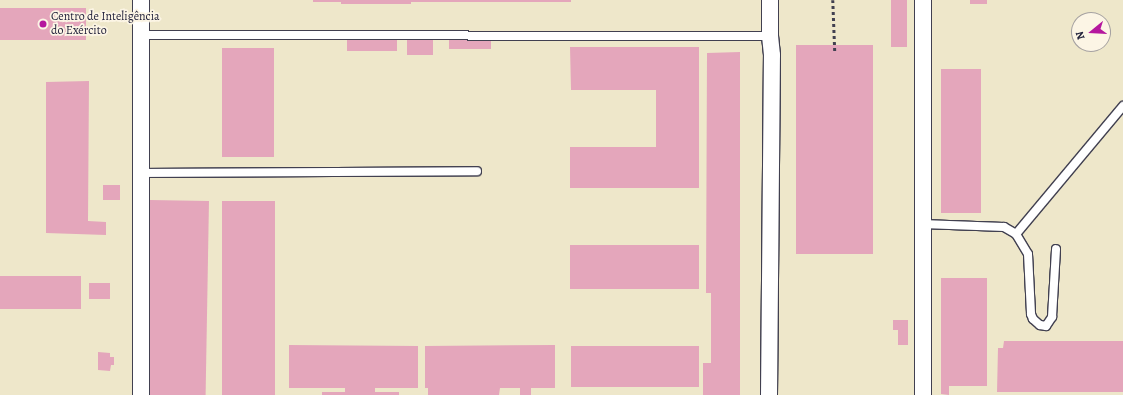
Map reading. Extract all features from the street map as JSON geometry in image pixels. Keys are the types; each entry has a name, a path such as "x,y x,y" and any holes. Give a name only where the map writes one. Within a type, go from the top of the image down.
{"street":[{"path":"141,0 141,395"},
{"path":"769,395 772,55 770,36 770,0"},
{"path":"923,0 923,395"}],"lane":[{"path":"141,35 770,36"},
{"path":"1016,234 1123,106"},
{"path":"141,173 477,171"},
{"path":"922,224 1004,227 1016,234 1028,254 1031,314 1040,325 1046,326 1052,317 1056,250"}],"path":[{"path":"834,0 835,52"}],"building":[{"path":"313,0 571,0 571,2 411,2 411,4 341,4 341,2 313,2"},
{"path":"891,0 907,0 907,47 891,47"},
{"path":"970,0 987,0 987,4 970,4"},
{"name":"Centro de Inteligência do Exército","path":"0,8 86,8 86,40 0,40"},
{"path":"407,35 433,35 433,55 407,55"},
{"path":"347,36 397,36 397,51 347,51"},
{"path":"449,38 491,38 491,49 449,49"},
{"path":"796,45 873,45 873,254 796,254"},
{"path":"570,47 699,47 699,188 570,188 570,147 656,147 656,90 571,90"},
{"path":"222,48 274,48 274,157 222,157"},
{"path":"740,52 740,395 703,395 703,363 711,363 711,293 706,293 707,53"},
{"path":"941,69 981,69 981,213 941,213"},
{"path":"89,81 88,221 106,222 106,235 46,233 46,82"},
{"path":"103,185 120,185 120,200 103,200"},
{"path":"150,200 209,201 206,395 147,395"},
{"path":"222,201 275,201 275,395 222,395"},
{"path":"570,245 699,245 699,289 570,289"},
{"path":"0,276 81,276 81,309 0,309"},
{"path":"941,278 987,278 987,386 949,386 949,395 941,394"},
{"path":"89,283 110,283 110,299 89,299"},
{"path":"893,320 908,320 908,345 898,345 898,330 893,330"},
{"path":"1004,341 1123,341 1123,392 997,392 998,348 1003,348"},
{"path":"289,345 418,346 418,388 375,388 375,392 399,392 399,395 322,395 322,392 345,392 345,388 289,388"},
{"path":"555,345 555,388 531,388 531,395 520,395 520,388 500,388 499,395 428,395 428,388 425,388 425,346"},
{"path":"571,346 699,346 699,387 571,387"},
{"path":"98,352 110,353 110,357 114,357 114,365 111,365 110,371 98,370"}],"place":[{"name":"Centro de Inteligência do Exército","path":"43,24"}]}
